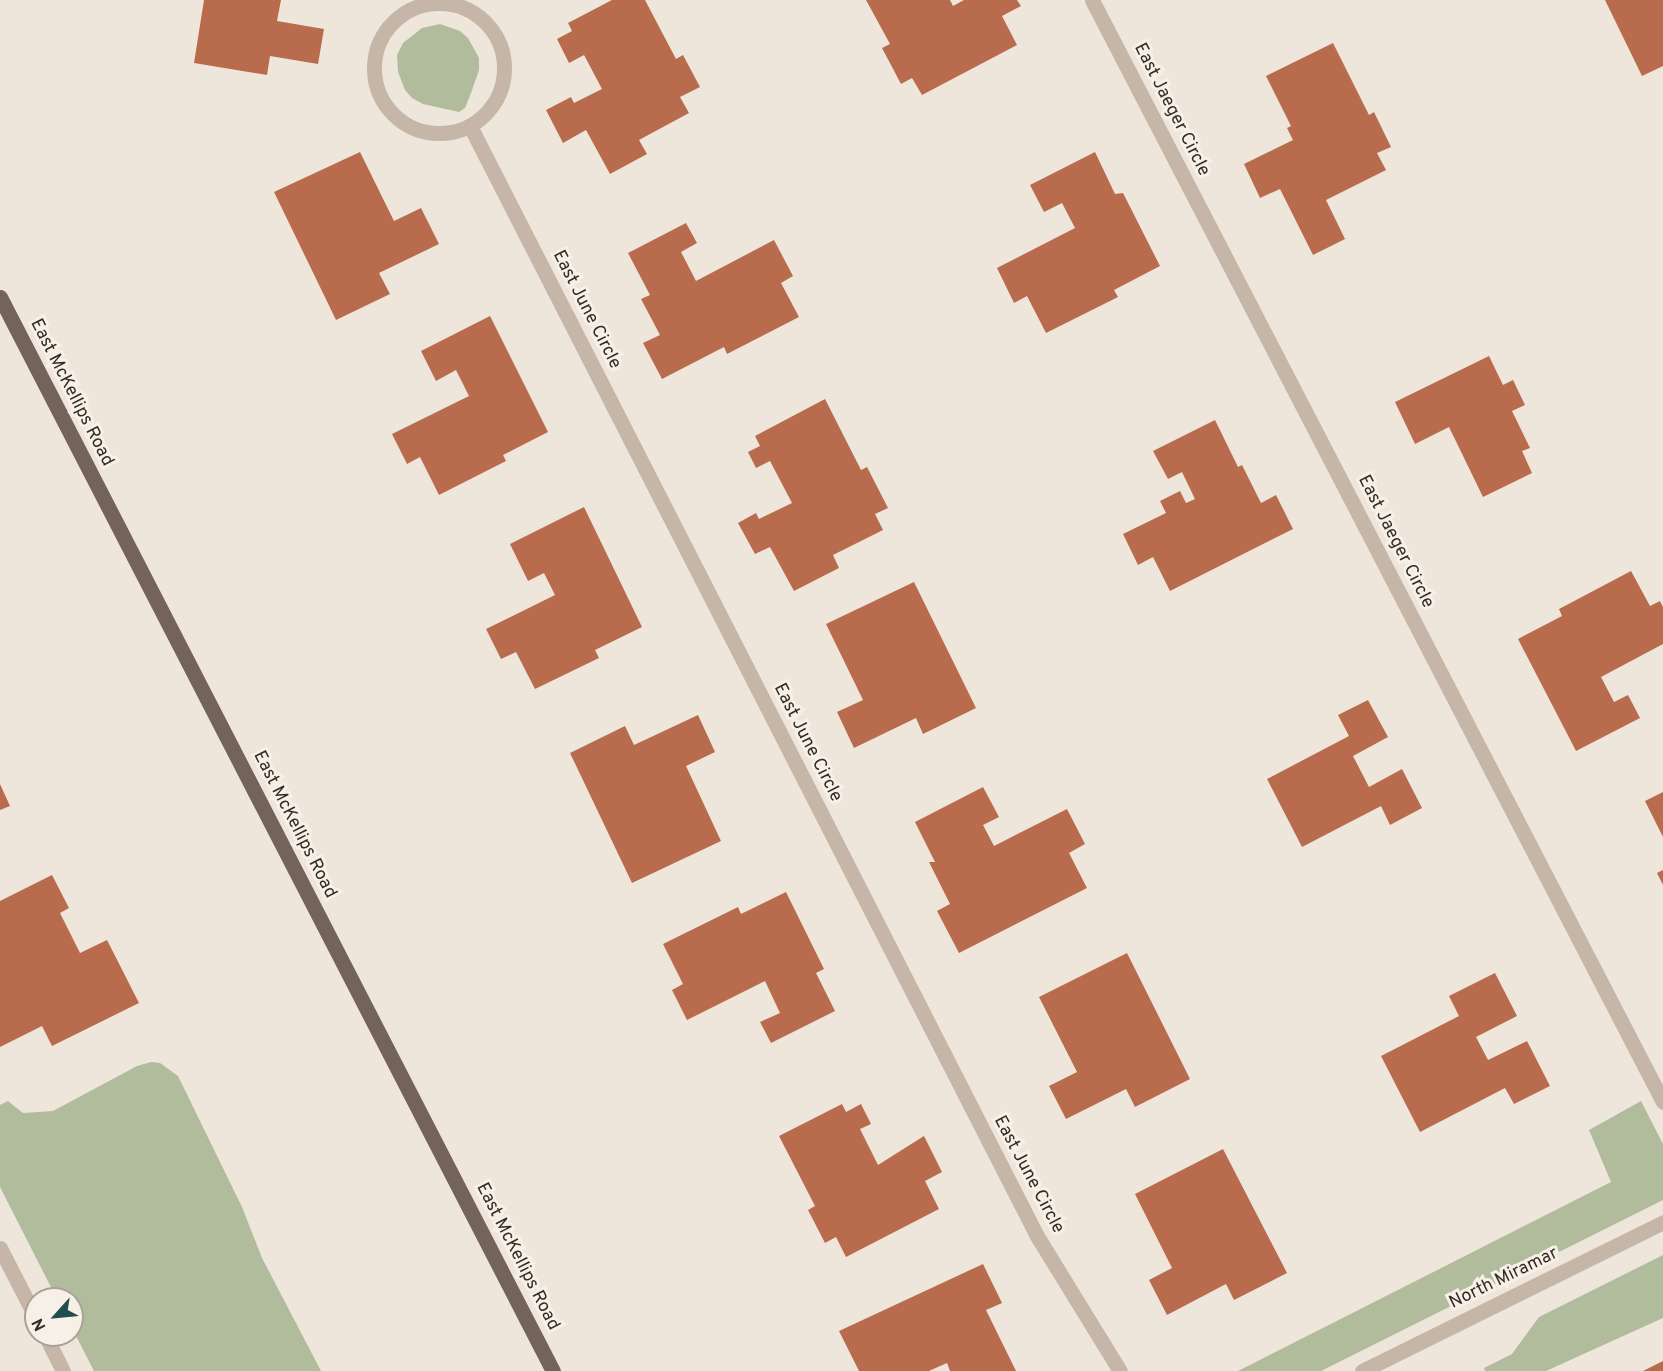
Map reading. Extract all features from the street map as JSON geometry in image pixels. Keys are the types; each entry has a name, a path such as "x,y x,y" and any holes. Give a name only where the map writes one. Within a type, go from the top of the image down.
{"main road":[{"name":"East McKellips Road","path":"0,297 553,1371"}],"street":[{"name":"East Jaeger Circle","path":"1092,0 1663,1102"},
{"path":"438,2 459,5 479,15 494,31 503,51 504,73 499,94 487,113 470,126 450,132 428,133 408,125 391,112 379,94 374,74 375,52 383,33 398,16 416,6 438,2"},
{"name":"East June Circle","path":"470,126 1036,1236 1120,1371"},
{"name":"North Miramar","path":"1362,1371 1663,1222"},
{"path":"0,1248 24,1295"},
{"path":"51,1347 63,1371"}],"green space":[{"path":"440,24 460,31 468,38 479,58 479,70 471,93 465,108 459,112 423,104 412,98 405,90 398,72 397,55 403,43 422,28"},
{"path":"151,1062 160,1063 178,1076 242,1207 262,1258 321,1371 94,1371 82,1347 84,1347 84,1287 51,1287 0,1187 0,1105 8,1101 23,1113 53,1111 137,1066"},
{"path":"1641,1101 1663,1144 1663,1200 1321,1371 1238,1371 1611,1182 1589,1130"},
{"path":"1663,1255 1663,1318 1546,1371 1485,1371 1484,1368 1512,1354 1539,1317"}],"building":[{"path":"204,0 281,0 277,21 324,29 318,64 270,56 267,75 194,63"},
{"path":"612,0 645,0 676,59 683,55 700,87 680,97 689,113 639,140 647,154 610,174 586,130 563,143 546,110 571,97 574,103 602,89 584,55 569,63 557,39 572,31 568,23"},
{"path":"866,0 950,0 953,6 964,0 1017,0 1021,6 1002,16 1017,45 922,95 912,78 901,84 882,48 890,44"},
{"path":"1605,0 1663,0 1663,66 1642,76"},
{"path":"1333,43 1369,115 1374,112 1391,147 1377,153 1386,170 1326,200 1345,239 1313,255 1280,189 1260,198 1244,164 1293,140 1287,128 1291,126 1266,76"},
{"path":"360,152 394,221 421,208 439,244 379,273 390,294 336,320 274,192"},
{"path":"1095,152 1115,194 1123,193 1160,266 1114,290 1118,297 1046,333 1027,296 1014,303 997,268 1075,228 1062,203 1044,212 1030,185"},
{"path":"686,223 697,243 681,252 696,281 774,240 793,276 781,283 799,317 727,354 724,347 662,379 643,343 660,335 641,299 650,295 628,253"},
{"path":"490,316 548,432 503,455 506,461 439,495 420,457 407,464 392,434 469,396 456,370 436,381 421,351"},
{"path":"1489,356 1503,385 1513,380 1525,405 1512,411 1530,448 1522,451 1532,473 1483,497 1449,427 1415,444 1395,402"},
{"path":"825,399 861,470 867,467 888,508 875,514 883,530 833,555 839,568 794,591 770,547 755,554 738,523 756,513 759,519 792,503 770,461 756,468 748,452 760,446 755,436"},
{"path":"1215,420 1238,467 1242,465 1261,503 1276,495 1293,529 1170,591 1153,557 1138,565 1123,534 1166,513 1160,501 1180,491 1186,503 1195,499 1182,472 1168,479 1153,451"},
{"path":"584,507 642,627 595,650 599,658 535,689 516,652 501,659 486,629 555,595 544,573 528,581 510,544"},
{"path":"1631,571 1650,606 1660,601 1663,607 1663,644 1601,677 1614,702 1628,695 1640,718 1576,751 1518,639 1562,616 1559,609"},
{"path":"914,582 976,708 923,734 916,718 854,748 837,712 863,700 826,624"},
{"path":"1368,700 1388,737 1353,756 1369,787 1402,769 1422,808 1390,825 1381,806 1302,847 1267,779 1349,736 1338,715"},
{"path":"698,715 715,752 686,766 721,841 632,883 570,753 625,726 634,745"},
{"path":"0,784 10,806 0,810"},
{"path":"983,787 999,817 983,825 994,846 1067,809 1085,844 1069,853 1087,888 959,953 937,911 950,904 929,862 935,862 915,822"},
{"path":"1663,792 1663,837 1645,801"},
{"path":"1663,870 1663,885 1657,873"},
{"path":"52,875 69,908 60,913 80,953 107,940 139,1003 52,1046 42,1026 0,1047 0,901"},
{"path":"786,892 824,969 816,973 835,1011 771,1043 760,1022 780,1013 765,981 687,1020 672,990 683,984 663,944 738,907 741,914"},
{"path":"1127,953 1190,1079 1135,1107 1126,1089 1066,1119 1049,1086 1077,1072 1039,997"},
{"path":"1495,973 1517,1016 1476,1037 1488,1060 1527,1041 1550,1086 1514,1104 1505,1088 1420,1132 1381,1056 1459,1016 1449,996"},
{"path":"842,1104 846,1112 861,1104 871,1124 860,1129 878,1165 924,1136 942,1172 925,1181 939,1209 846,1257 836,1237 825,1243 808,1210 815,1206 779,1136"},
{"path":"1223,1149 1287,1273 1234,1300 1226,1284 1167,1315 1149,1280 1172,1268 1135,1194"},
{"path":"983,1264 1002,1303 986,1310 1016,1371 950,1371 947,1363 929,1371 859,1371 839,1331"},
{"path":"1663,1361 1663,1371 1643,1371"}]}
